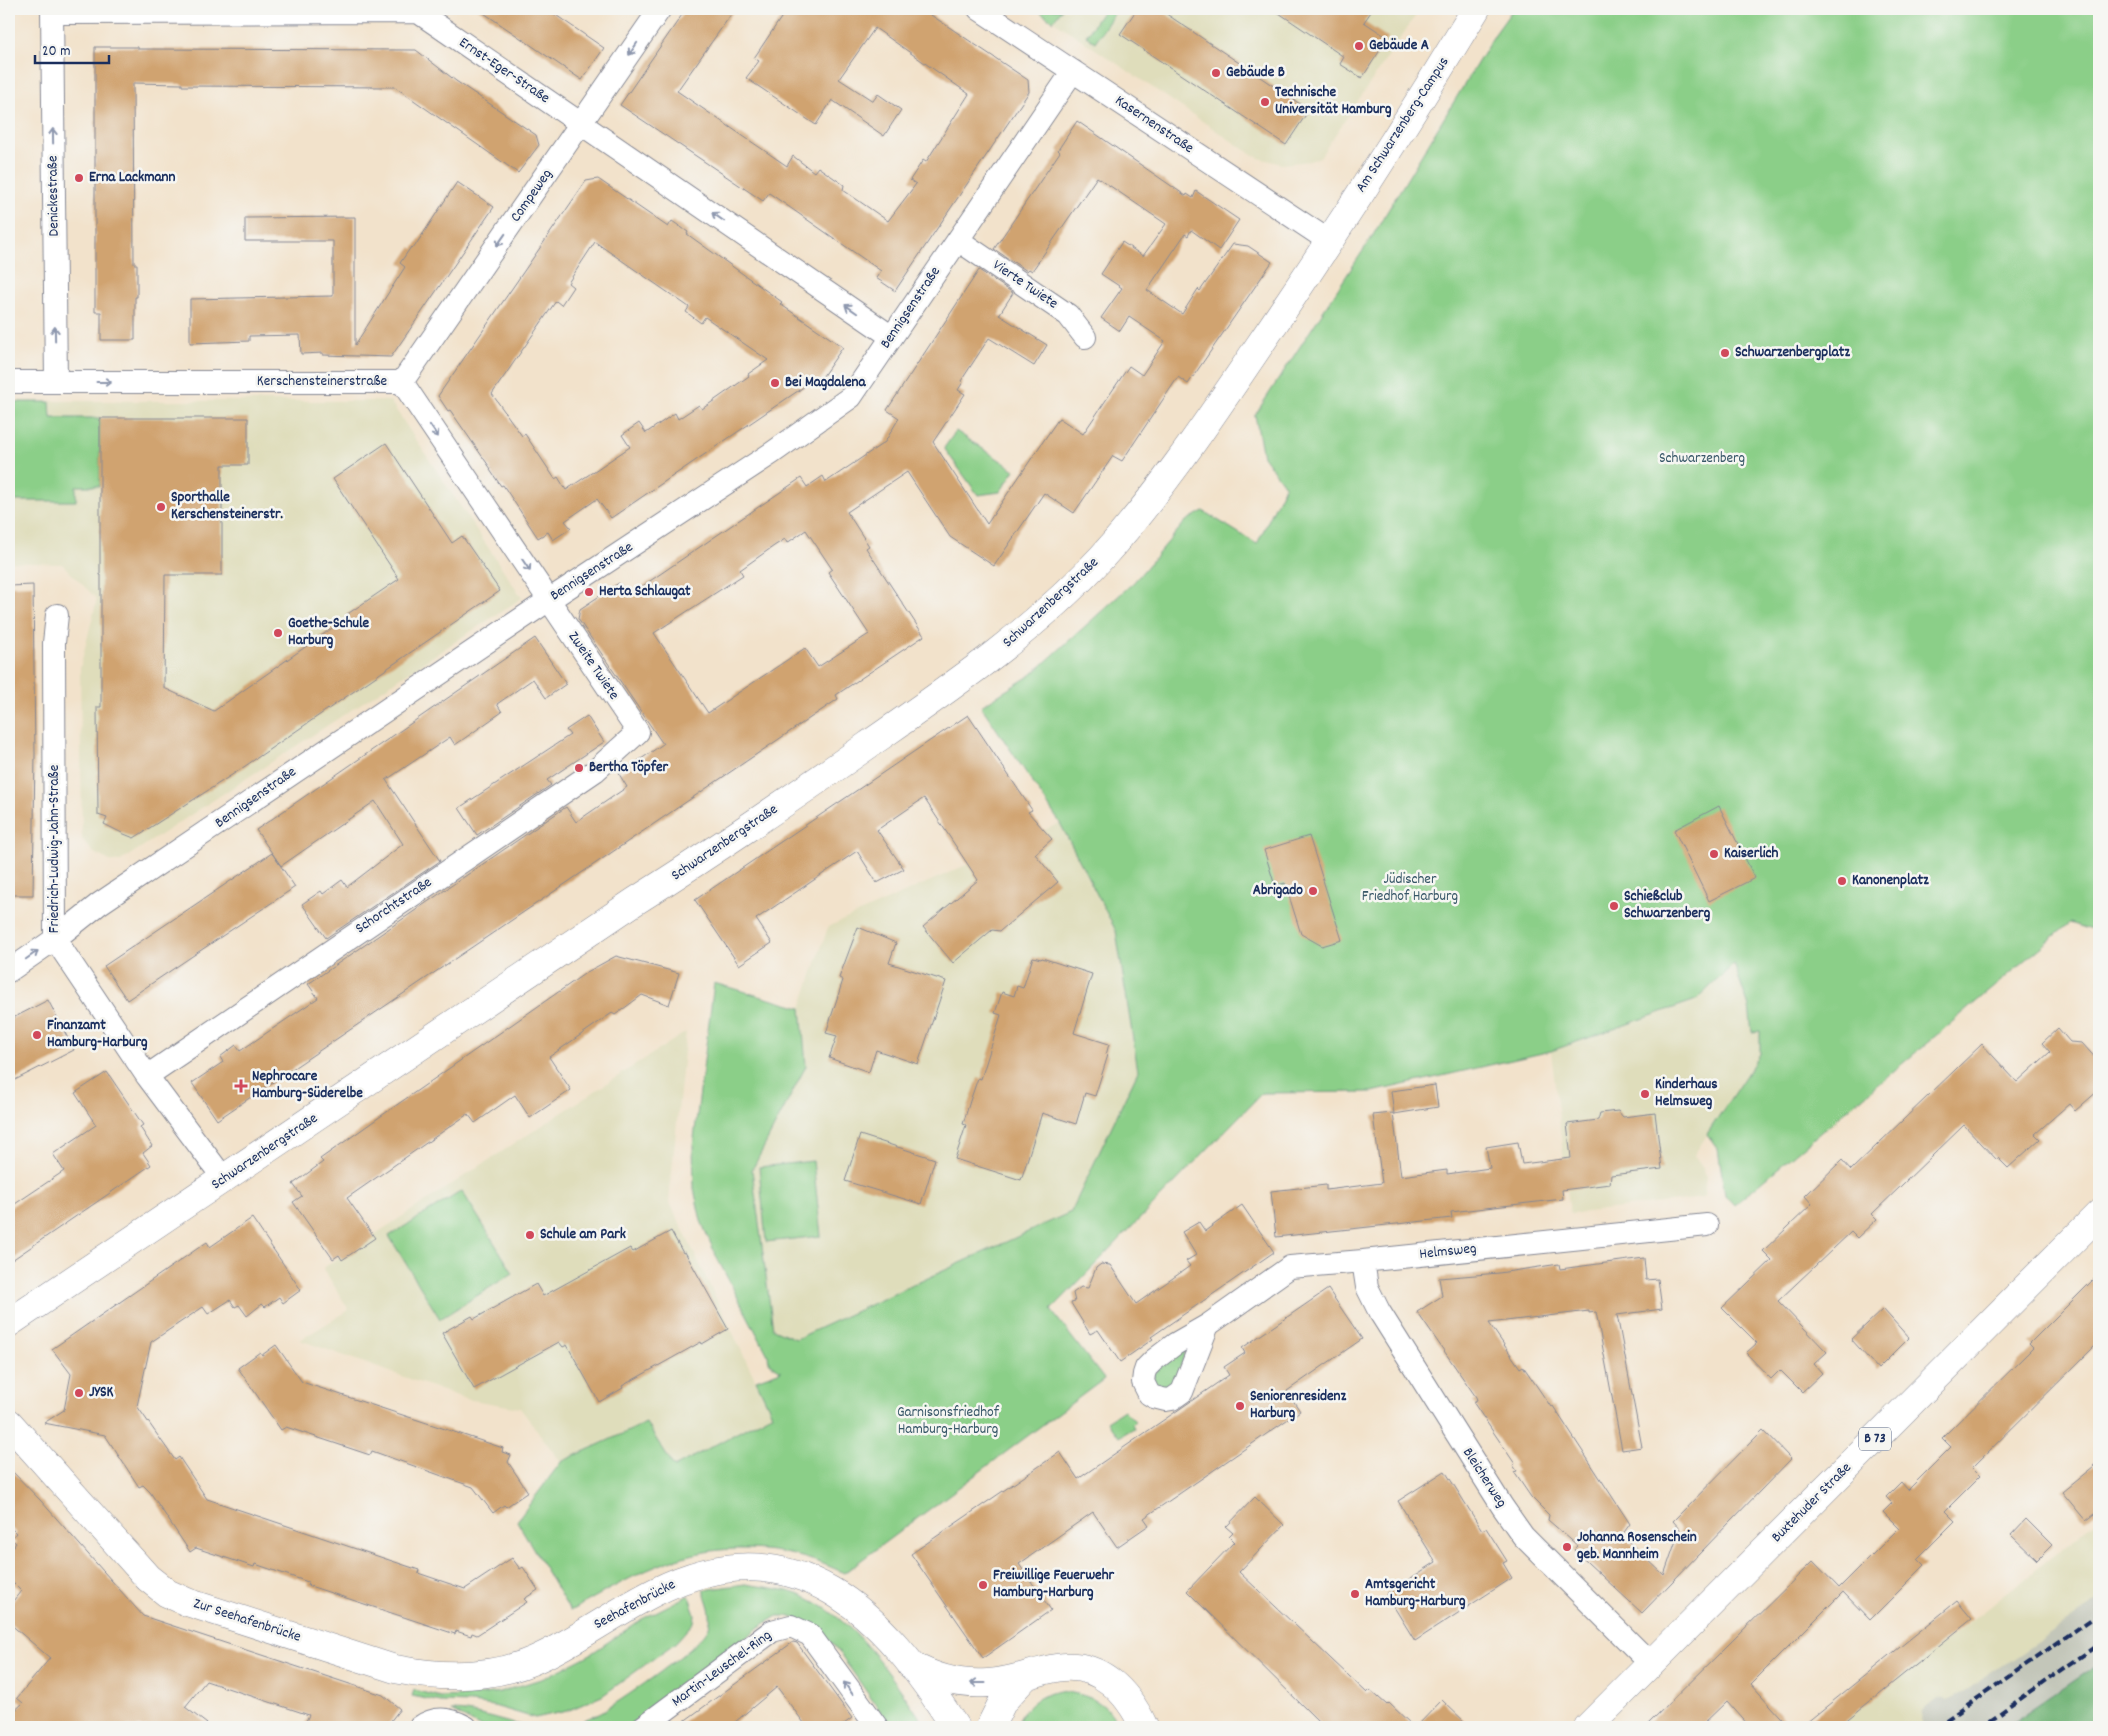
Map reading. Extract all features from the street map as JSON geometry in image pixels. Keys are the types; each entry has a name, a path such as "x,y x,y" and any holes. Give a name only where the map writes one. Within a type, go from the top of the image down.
{"main road":[{"name":"Am Schwarzenberg-Campus","path":"1329,241 1476,9"},
{"name":"Schwarzenbergstraße","path":"9,1323 634,902 717,850 957,684 1049,609 1101,557 1151,498 1213,414 1329,241"},
{"name":"Buxtehuder Straße","path":"1588,1727 2099,1214"},
{"name":"Zur Seehafenbrücke","path":"9,1423 148,1578 176,1598 386,1666 414,1673 460,1676 483,1674 525,1663 552,1651"},
{"name":"Seehafenbrücke","path":"552,1651 636,1601 674,1583 721,1568 754,1567 791,1573 808,1578 843,1597 874,1622 911,1665 952,1724"},
{"path":"911,1665 930,1676 952,1682 989,1683 1064,1666 1093,1672 1122,1690 1144,1727"},
{"path":"952,1724 968,1726 992,1721 1003,1701 1026,1676"}],"street":[{"name":"Compeweg","path":"402,382 660,9"},
{"name":"Kasernenstraße","path":"979,9 1329,241"},
{"name":"Ernst-Eger-Straße","path":"52,11 418,12 892,337"},
{"name":"Denickestraße","path":"52,11 56,382"},
{"name":"Bennigsenstraße","path":"9,972 99,904 549,600 827,416 851,397 1073,71"},
{"name":"Vierte Twiete","path":"958,240 1068,314 1085,337"},
{"name":"Kerschensteinerstraße","path":"9,382 402,382 549,600"},
{"name":"Zweite Twiete","path":"549,600 638,732"},
{"name":"Friedrich-Ludwig-Jahn-Straße","path":"57,615 54,643 55,939 147,1076 224,1179"},
{"name":"Schorchtstraße","path":"147,1076 595,771 638,732"},
{"name":"Helmsweg","path":"1208,1325 1290,1267 1707,1225"},
{"name":"Bleicherweg","path":"1364,1261 1367,1287 1379,1311 1502,1506 1523,1536 1651,1664"},
{"name":"Martin-Leuschel-Ring","path":"643,1727 772,1631 791,1626 810,1635 877,1727"},
{"path":"420,1727 430,1721 445,1719 466,1727"}],"shaded area":[{"name":"Technische Universität Hamburg","path":"1036,9 1420,9 1320,157 1310,161 1282,164 1259,158 1248,152"},
{"name":"Goethe-Schule Harburg","path":"9,401 390,401 522,598 119,862 110,861 94,853 82,839 80,668 97,599 62,564 9,562"},
{"path":"1060,823 1116,930 1138,1071 1071,1212 796,1339 772,1329 752,1170 806,1066 801,1008 828,927"},
{"name":"Kinderhaus Helmsweg","path":"1734,964 1749,1007 1752,1031 1760,1031 1760,1054 1694,1155 1704,1169 1706,1177 1704,1196 1695,1199 1570,1214 1551,1051 1696,1000"},
{"name":"Schule am Park","path":"686,1032 669,1201 772,1414 674,1467 646,1423 561,1462 520,1408 466,1399 300,1340 349,1310 323,1268"},
{"path":"2099,1519 2099,1614 1936,1727 1838,1727"},
{"path":"2099,1600 2099,1663 2006,1727 1917,1727 1922,1724 1923,1711 1938,1699 1947,1701 1980,1681"}],"green space":[{"path":"1036,9 1062,9 1053,21"},
{"path":"1104,9 1117,9 1095,42 1086,36"},
{"name":"Schwarzenberg","path":"1513,9 2099,9 2099,927 2095,931 2070,923 1734,1205 1725,1195 1718,1149 1707,1134 1760,1054 1760,1031 1752,1032 1749,1007 1734,964 1696,1000 1551,1051 1372,1092 1262,1093 1051,1310 1104,1379 844,1573 824,1564 782,1552 738,1549 716,1550 673,1560 646,1570 570,1611 517,1521 561,1462 646,1423 674,1467 772,1414 756,1380 781,1371 769,1363 768,1355 717,1258 701,1221 694,1189 693,1146 714,983 801,1008 806,1066 752,1170 773,1329 796,1339 1071,1212 1138,1071 1116,931 1060,823 981,706 1031,675 1134,582 1186,521 1203,511 1257,544 1285,486 1263,456 1255,415 1370,240 1495,34"},
{"path":"9,402 50,402 51,418 100,418 100,486 76,486 76,501 9,501"},
{"path":"956,431 1015,470 1000,492 978,495 944,448"},
{"path":"813,1161 821,1236 766,1242 759,1167"},
{"path":"462,1191 513,1273 440,1319 389,1236"},
{"path":"1188,1345 1172,1389 1156,1388 1153,1373"},
{"path":"1124,1410 1135,1421 1132,1424 1134,1428 1119,1437 1107,1421"},
{"path":"745,1584 798,1594 818,1604 837,1617 871,1651 926,1727 891,1727 839,1652 816,1625 787,1616 777,1616 759,1627 710,1669 626,1727 547,1727 573,1724 591,1717 605,1710 645,1683 692,1647 709,1627 710,1612 703,1590"},
{"path":"689,1595 695,1615 694,1622 675,1643 602,1696 567,1711 535,1718 494,1706 441,1702 412,1696 414,1690 441,1697 500,1692 544,1678 589,1655 642,1619"},
{"path":"2099,1663 2099,1727 2006,1727"},
{"path":"1060,1691 1095,1700 1108,1711 1120,1727 1016,1727 1028,1707 1045,1695"},
{"path":"451,1711 481,1715 530,1727 481,1727"}],"building":[{"path":"478,9 547,9 604,48 582,80"},
{"path":"686,9 735,9 677,91 787,166 793,156 814,172 818,167 844,185 843,190 888,221 916,184 910,180 923,160 926,162 969,94 875,28 839,79 873,101 878,94 901,110 884,136 832,100 816,125 746,78 759,61 754,58 787,9 922,9 1028,80 1029,92 895,291 876,278 881,271 769,193 763,201 620,105"},
{"name":"Gebäude B","path":"1137,9 1159,9 1309,110 1286,145 1120,34"},
{"name":"Gebäude A","path":"1273,9 1373,9 1364,22 1388,38 1362,78 1340,64 1344,57"},
{"path":"95,47 138,47 138,49 416,50 456,81 536,135 539,145 518,173 395,87 182,86 182,84 133,83 134,264 137,264 135,340 101,340 101,312 95,312"},
{"path":"1077,121 1186,196 1187,194 1193,198 1196,191 1239,220 1219,250 1191,230 1188,236 1185,234 1147,290 1182,314 1198,289 1200,291 1233,244 1248,246 1272,262 1188,384 1178,377 1122,461 1113,456 1074,513 1044,493 994,566 950,537 907,472 847,512 869,546 866,548 924,636 836,695 838,699 217,1120 192,1083 223,1062 220,1057 236,1045 240,1051 318,998 308,984 566,807 576,822 627,787 619,774 663,744 578,619 580,609 619,583 628,596 801,478 807,487 823,476 826,482 885,442 899,418 887,410 979,270 1013,293 999,315 1047,345 1034,366 989,338 961,381 963,382 958,390 965,394 933,442 987,524 1059,418 1083,434 1129,366 1142,375 1165,341 1129,317 1120,331 1101,318 1122,288 1101,274 1122,242 1143,256 1166,224 1097,177 1032,271 1029,269 1027,271 994,249 1060,152 1058,150","holes":["806,530 832,569 828,572 869,634 818,667 805,648 708,713 654,633 743,575 740,570 774,546 785,539 787,543"]},
{"path":"598,179 668,227 672,221 688,232 687,234 782,302 780,304 843,347 818,383 814,380 611,518 597,499 565,521 571,528 553,540 548,532 538,538 503,485 501,486 450,410 448,411 438,396 586,181","holes":["595,242 689,307 686,312 701,323 705,317 768,360 748,374 749,376 702,409 699,405 678,419 675,413 646,433 639,423 622,435 630,447 566,490 558,477 555,479 525,434 522,436 492,394 556,301 561,305 573,287 568,283"]},
{"path":"457,182 494,207 391,357 323,355 323,353 301,354 300,335 249,336 249,341 190,343 190,299 333,296 333,241 245,241 245,218 355,217 355,345 405,267 400,263 411,247 413,249"},
{"path":"100,418 248,418 248,465 222,465 222,575 165,575 164,688 214,711 399,579 333,479 386,443 452,543 462,536 500,591 238,771 134,838 124,834 104,824 107,818 98,815 97,707 101,707"},
{"path":"33,585 35,754 33,895 9,895 9,586"},
{"path":"535,638 566,684 546,698 533,679 497,704 502,712 455,745 450,737 386,780 440,861 326,938 302,904 321,891 323,894 342,880 347,887 403,844 375,801 281,866 256,830"},
{"path":"968,715 1032,810 1028,812 1052,839 1035,854 1058,882 1000,931 992,930 953,963 923,927 978,880 924,798 877,830 904,869 877,883 857,851 756,919 772,943 739,965 695,900"},
{"path":"587,716 604,742 547,780 551,785 477,835 459,808 570,735 566,730"},
{"name":"Kaiserlich","path":"1719,806 1755,878 1709,901 1674,830"},
{"name":"Abrigado","path":"1309,836 1342,940 1322,946 1301,934 1285,883 1275,886 1264,850"},
{"path":"272,853 295,887 127,1000 104,966"},
{"path":"858,927 896,943 889,963 946,981 918,1064 876,1050 869,1072 829,1058 837,1036 826,1033 843,980 839,978"},
{"path":"616,956 679,973 669,1005 642,995 615,1015 612,1013 549,1057 571,1090 530,1118 515,1095 475,1123 468,1114 347,1198 375,1238 342,1260 339,1255 333,1259 293,1202 302,1196 293,1184 323,1162 320,1159 587,972"},
{"path":"1033,957 1042,958 1092,974 1074,1033 1109,1044 1106,1055 1108,1055 1095,1096 1085,1093 1076,1124 1042,1113 1021,1180 955,1159 966,1125 963,1124 970,1101 978,1078 981,1079 1001,1015 995,1013 1002,992 1014,996 1017,986 1023,988"},
{"name":"Finanzamt Hamburg-Harburg","path":"48,1000 74,1050 9,1083 9,1020"},
{"path":"2058,1028 2070,1042 2082,1043 2099,1062 2099,1090 2075,1111 2069,1104 2035,1134 2040,1139 2008,1168 1998,1158 1997,1160 1964,1125 1872,1214 1877,1219 1857,1238 1851,1232 1778,1301 1827,1352 1814,1364 1822,1373 1802,1392 1780,1370 1771,1379 1746,1353 1757,1343 1722,1308 1772,1260 1763,1251 1812,1204 1805,1196 1842,1160 1851,1170 1982,1044 2017,1082 2050,1052 2042,1043"},
{"path":"107,1072 143,1125 140,1127 152,1146 143,1153 151,1165 9,1262 9,1208 64,1171 53,1154 96,1125 75,1093"},
{"path":"1435,1085 1438,1107 1394,1114 1391,1091"},
{"path":"1618,1111 1623,1117 1655,1113 1662,1169 1611,1175 1610,1184 1562,1190 1563,1199 1451,1212 1452,1218 1276,1237 1271,1191 1326,1185 1326,1190 1382,1183 1373,1115 1393,1113 1401,1176 1447,1170 1447,1174 1490,1168 1486,1147 1518,1142 1522,1164 1571,1158 1567,1124 1598,1120 1600,1113"},
{"path":"860,1135 935,1159 921,1204 845,1181"},
{"path":"1242,1205 1274,1252 1151,1337 1153,1339 1120,1362 1098,1330 1090,1334 1071,1303 1075,1302 1073,1293 1081,1287 1088,1288 1096,1268 1101,1264 1110,1265 1136,1304 1190,1266 1186,1261 1196,1255 1182,1232 1199,1222 1205,1231"},
{"path":"252,1218 301,1290 283,1303 279,1297 265,1307 262,1304 247,1316 239,1305 235,1307 230,1300 208,1314 203,1307 151,1342 137,1406 175,1460 179,1457 207,1499 419,1570 418,1573 465,1589 512,1558 520,1569 523,1567 538,1590 524,1599 527,1602 477,1635 472,1633 471,1636 456,1631 455,1634 307,1585 308,1582 255,1564 254,1567 196,1548 190,1552 150,1492 143,1485 139,1487 105,1435 44,1423 64,1410 71,1374 52,1349 207,1242 210,1247"},
{"path":"671,1231 683,1253 685,1252 728,1329 622,1386 623,1388 599,1402 567,1345 563,1347 559,1342 474,1389 442,1333 472,1316 474,1319 536,1284 543,1296 630,1248 633,1252"},
{"path":"1644,1258 1646,1280 1658,1279 1662,1309 1617,1315 1642,1447 1622,1450 1596,1312 1589,1313 1589,1311 1489,1323 1520,1368 1523,1366 1551,1407 1553,1406 1630,1524 1622,1535 1664,1575 1680,1529 1673,1521 1763,1430 1791,1459 1642,1613 1574,1550 1578,1546 1548,1520 1549,1515 1531,1497 1514,1472 1517,1471 1513,1465 1515,1464 1473,1402 1477,1400 1476,1397 1417,1312 1442,1296 1439,1278 1499,1273 1559,1264 1560,1269"},
{"path":"2099,1274 2099,1342 1972,1468 1980,1476 1945,1511 1955,1521 1918,1558 1925,1565 1870,1620 1843,1592 1751,1684 1790,1727 1750,1727 1727,1701 1700,1727 1645,1727 1813,1561 1839,1588 1899,1528 1883,1512 1892,1503 1886,1497 1901,1482 1908,1490 1951,1447 1942,1438 2033,1348 2029,1344"},
{"path":"1328,1289 1362,1339 1287,1391 1300,1411 1144,1518 1149,1525 1117,1547 1093,1512 1019,1564 1051,1610 983,1658 911,1554 1060,1452 1078,1479 1229,1375 1224,1367 1245,1353 1242,1348"},
{"path":"1883,1309 1909,1338 1878,1369 1851,1339"},
{"path":"276,1345 302,1382 503,1448 502,1452 511,1455 508,1462 528,1492 506,1507 504,1505 493,1513 473,1487 372,1451 370,1455 286,1427 281,1430 238,1368 260,1352 262,1355"},
{"path":"2099,1462 2099,1511 2086,1521 2062,1492"},
{"path":"9,1468 41,1501 143,1616 383,1695 400,1709 386,1727 303,1727 309,1715 206,1681 185,1707 211,1727 9,1727 9,1716 23,1703 17,1698 50,1658 9,1623 9,1606 21,1591 9,1579 9,1553 16,1543 11,1539 16,1533 9,1526"},
{"path":"1445,1471 1482,1530 1486,1528 1507,1561 1503,1563 1512,1578 1415,1641 1386,1594 1436,1562 1398,1501"},
{"path":"1255,1497 1284,1525 1239,1572 1367,1693 1370,1690 1387,1705 1389,1703 1414,1727 1324,1727 1187,1591 1234,1542 1229,1537 1233,1533 1226,1527"},
{"path":"2026,1519 2052,1545 2037,1560 2011,1535"},
{"path":"1957,1601 1972,1619 1838,1727 1801,1727"},
{"path":"793,1642 797,1643 852,1718 840,1727 807,1727 777,1687 729,1727 676,1727"},
{"path":"1442,1700 1470,1727 1416,1727"}],"railway":[{"path":"1936,1727 2099,1614"},
{"path":"1980,1727 2099,1644"}],"place":[{"name":"Gebäude A","path":"1359,46"},
{"name":"Gebäude B","path":"1216,73"},
{"name":"Technische Universität Hamburg","path":"1265,102"},
{"name":"Erna Lackmann","path":"79,178"},
{"name":"Schwarzenbergplatz","path":"1725,353"},
{"name":"Bei Magdalena","path":"775,383"},
{"name":"Sporthalle Kerschensteinerstr.","path":"161,507"},
{"name":"Herta Schlaugat","path":"589,592"},
{"name":"Goethe-Schule Harburg","path":"278,633"},
{"name":"Bertha Töpfer","path":"579,768"},
{"name":"Kaiserlich","path":"1714,854"},
{"name":"Kanonenplatz","path":"1842,881"},
{"name":"Abrigado","path":"1313,891"},
{"name":"Schießclub Schwarzenberg","path":"1614,906"},
{"name":"Finanzamt Hamburg-Harburg","path":"37,1035"},
{"name":"Nephrocare Hamburg-Süderelbe","path":"241,1086"},
{"name":"Kinderhaus Helmsweg","path":"1645,1094"},
{"name":"Schule am Park","path":"530,1235"},
{"name":"JYSK","path":"79,1393"},
{"name":"Seniorenresidenz Harburg","path":"1240,1406"},
{"name":"Johanna Rosenschein geb. Mannheim","path":"1567,1547"},
{"name":"Freiwillige Feuerwehr Hamburg-Harburg","path":"983,1585"},
{"name":"Amtsgericht Hamburg-Harburg","path":"1355,1594"}],"park label":[{"name":"Jüdischer Friedhof Harburg","path":"1410,888"},
{"name":"Garnisonsfriedhof Hamburg-Harburg","path":"948,1422"}]}
